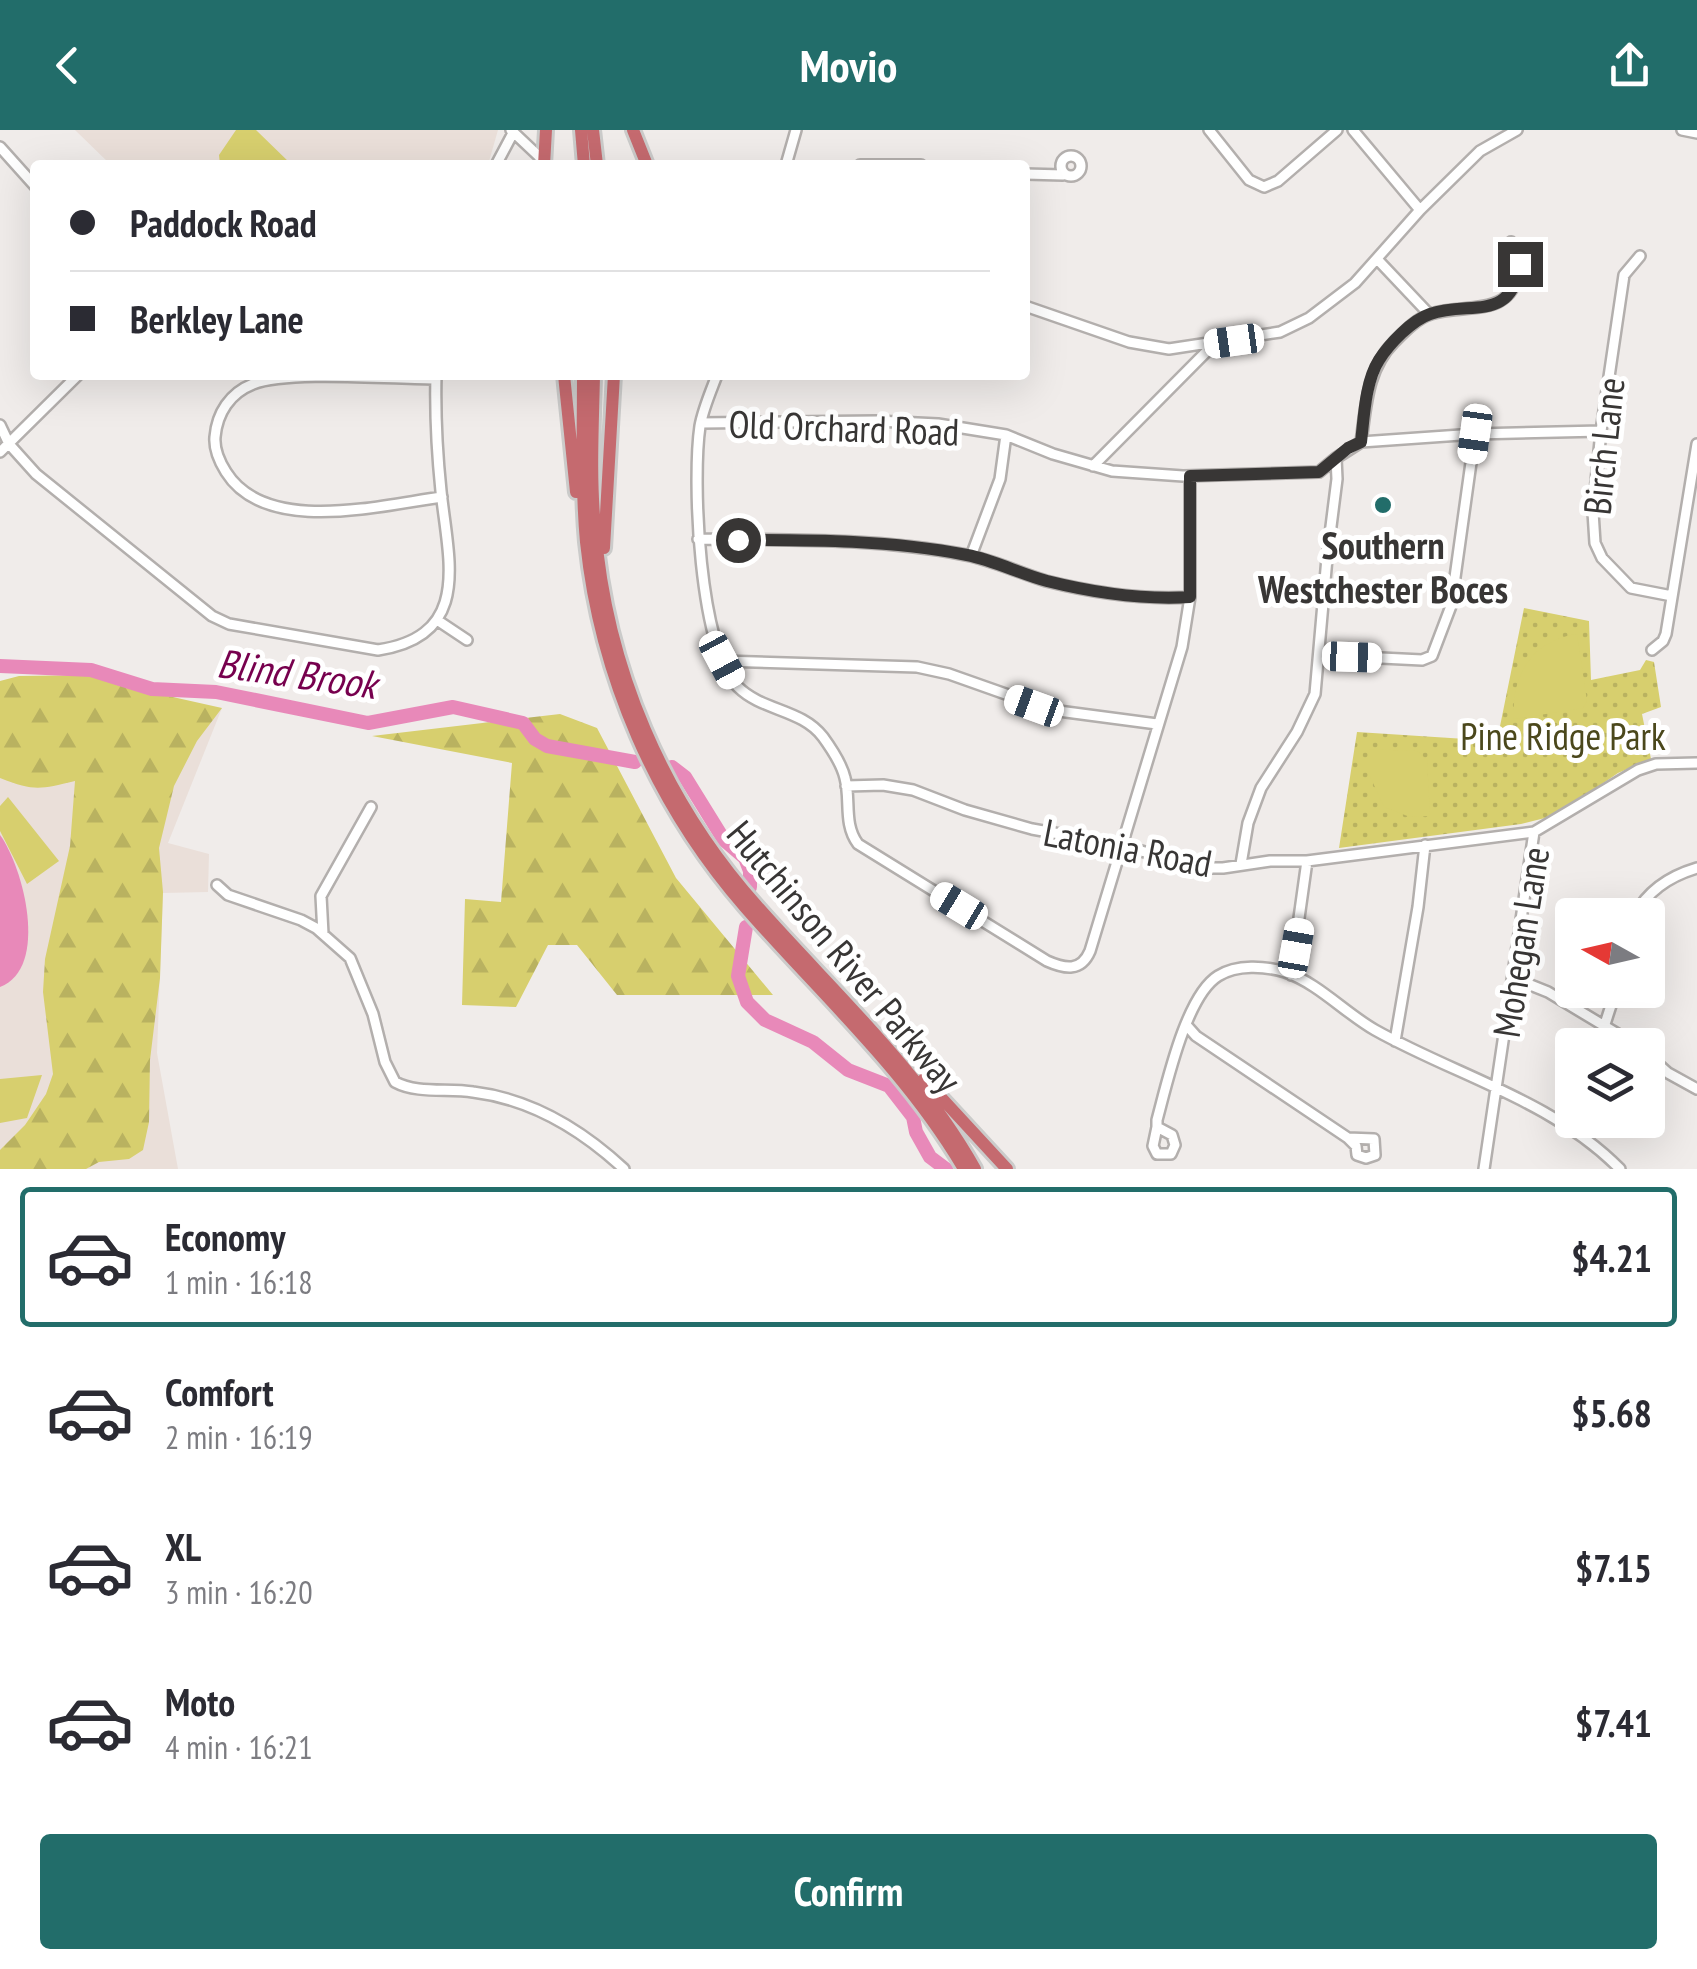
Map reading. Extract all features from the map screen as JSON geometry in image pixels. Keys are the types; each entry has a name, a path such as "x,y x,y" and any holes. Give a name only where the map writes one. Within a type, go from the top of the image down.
{"highway":[{"path":"546,130 546,160"},
{"path":"582,130 584,160"},
{"path":"593,130 596,160"},
{"path":"634,130 644,160"},
{"path":"565,380 581,543 598,612"},
{"name":"Hutchinson River Parkway","path":"583,380 584,516 598,612 634,730 658,781 694,840 744,906 884,1058 967,1167"},
{"name":"Hutchinson River Parkway","path":"594,380 594,525 603,593 620,660 654,749 700,832 750,898 916,1082 967,1167"},
{"path":"614,380 604,539 620,660"},
{"path":"840,997 882,1033 1007,1169"}],"street":[{"path":"787,160 796,130"},
{"path":"1209,130 1249,180 1264,186 1278,181 1337,130"},
{"path":"1353,130 1420,210"},
{"path":"1030,308 1129,342 1169,348 1264,337 1294,327 1334,300 1480,151 1517,130"},
{"path":"1682,130 1697,133"},
{"path":"498,160 512,131 542,160"},
{"path":"0,147 30,180"},
{"path":"1030,174 1063,175"},
{"path":"1511,242 1520,264 1517,279 1505,298 1477,309 1428,314 1393,343 1376,365 1361,442 1600,431"},
{"name":"Birch Lane","path":"1640,256 1624,275 1600,431 1594,544 1631,588 1672,596"},
{"path":"1377,259 1428,314"},
{"path":"1093,466 1214,344"},
{"path":"0,452 73,380"},
{"path":"276,380 253,384 236,393 217,423 214,442 219,460 244,492 283,508 324,512 442,497"},
{"path":"0,426 9,444 36,474 212,616 229,624 378,650 412,642 437,620 451,586 436,380"},
{"path":"715,380 700,423 696,484 698,539 722,660 742,691 814,726 845,776 848,822 858,844 1047,961 1065,968 1076,968 1085,962 1182,647 1190,597 1190,476"},
{"name":"Old Orchard Road","path":"700,423 878,420 938,424 1006,435 1093,466 1141,475 1319,472 1361,442"},
{"path":"1320,656 1422,660 1432,656 1451,606 1475,434"},
{"path":"971,556 1000,479 1006,435"},
{"path":"1652,650 1666,634 1697,444"},
{"path":"1241,864 1248,824 1261,788 1297,732 1315,694 1336,458"},
{"path":"698,539 857,540 971,556 1046,580 1115,595 1190,597"},
{"path":"437,620 468,640"},
{"path":"722,660 917,667 949,674 1051,710 1158,724"},
{"name":"Mohegan Lane","path":"1484,1169 1534,832 1638,770 1656,764 1697,763"},
{"name":"Latonia Road","path":"846,786 883,785 913,790 1032,829 1121,845 1199,868 1308,861 1534,832"},
{"path":"322,934 321,896 371,808"},
{"path":"1395,1041 1425,845"},
{"path":"1292,974 1308,861"},
{"path":"1647,898 1666,880 1697,868"},
{"path":"217,884 228,894 301,920 350,958 395,1082 411,1088 502,1097 545,1113 603,1149 624,1169"},
{"path":"1157,1127 1174,1057 1188,1027 1192,1006 1217,976 1260,967 1292,974 1395,1041 1558,1120 1620,1169"},
{"path":"1513,978 1548,992 1611,1028"},
{"path":"1605,1024 1610,1008"},
{"path":"1188,1027 1348,1138"},
{"path":"1665,1070 1697,1089"}],"shaded area":[{"path":"75,130 498,130 489,160 106,160"},
{"path":"0,708 222,708 168,843 209,854 208,892 163,893 157,1053 178,1169 0,1169"},
{"path":"0,835 17,869 28,939 24,960 15,976 0,987"}],"green space":[{"path":"236,130 256,130 287,160 220,160"},
{"name":"Pine Ridge Park","path":"1524,608 1589,621 1591,680 1640,670 1646,660 1654,662 1661,707 1642,714 1651,759 1618,773 1557,815 1521,824 1339,848 1357,732 1497,741"},
{"path":"1577,634 1587,701 1583,708 1514,719 1516,688 1536,652"},
{"path":"93,675 119,685 222,708 197,741 174,786 159,848 163,892 160,978 150,1060 149,1122 143,1150 129,1159 99,1162 86,1169 0,1169 0,1150 25,1125 46,1094 53,1074 43,992 45,959 70,846 75,781 38,788 0,778 0,681 19,676"},
{"path":"560,714 597,728 676,878 773,995 617,995 577,945 548,945 516,1007 462,1005 465,899 501,902 512,763 372,736"},
{"path":"1369,749 1417,751 1427,760 1430,816 1410,817 1384,807 1369,774"},
{"path":"8,797 59,861 27,884 0,831 0,806"},
{"path":"42,1075 27,1118 0,1123 0,1079"}],"waterway":[{"name":"Blind Brook","path":"0,666 91,670 152,689 216,692 368,723 453,707 523,723 535,739 547,746 635,762"},
{"name":"Blind Brook","path":"672,767 685,777 724,840 745,858 750,887"},
{"name":"Blind Brook","path":"746,927 738,976 747,1002 765,1020 813,1042 848,1070 889,1086 913,1117 916,1132 930,1157 946,1169"}],"place":[{"name":"Southern Westchester Boces","path":"1383,505"}],"route":[{"path":"738,540 857,540 922,548 971,556 1046,580 1115,595 1190,597 1190,476 1319,472 1361,442 1373,372 1393,343 1428,314 1494,305 1512,290 1520,264"}]}
